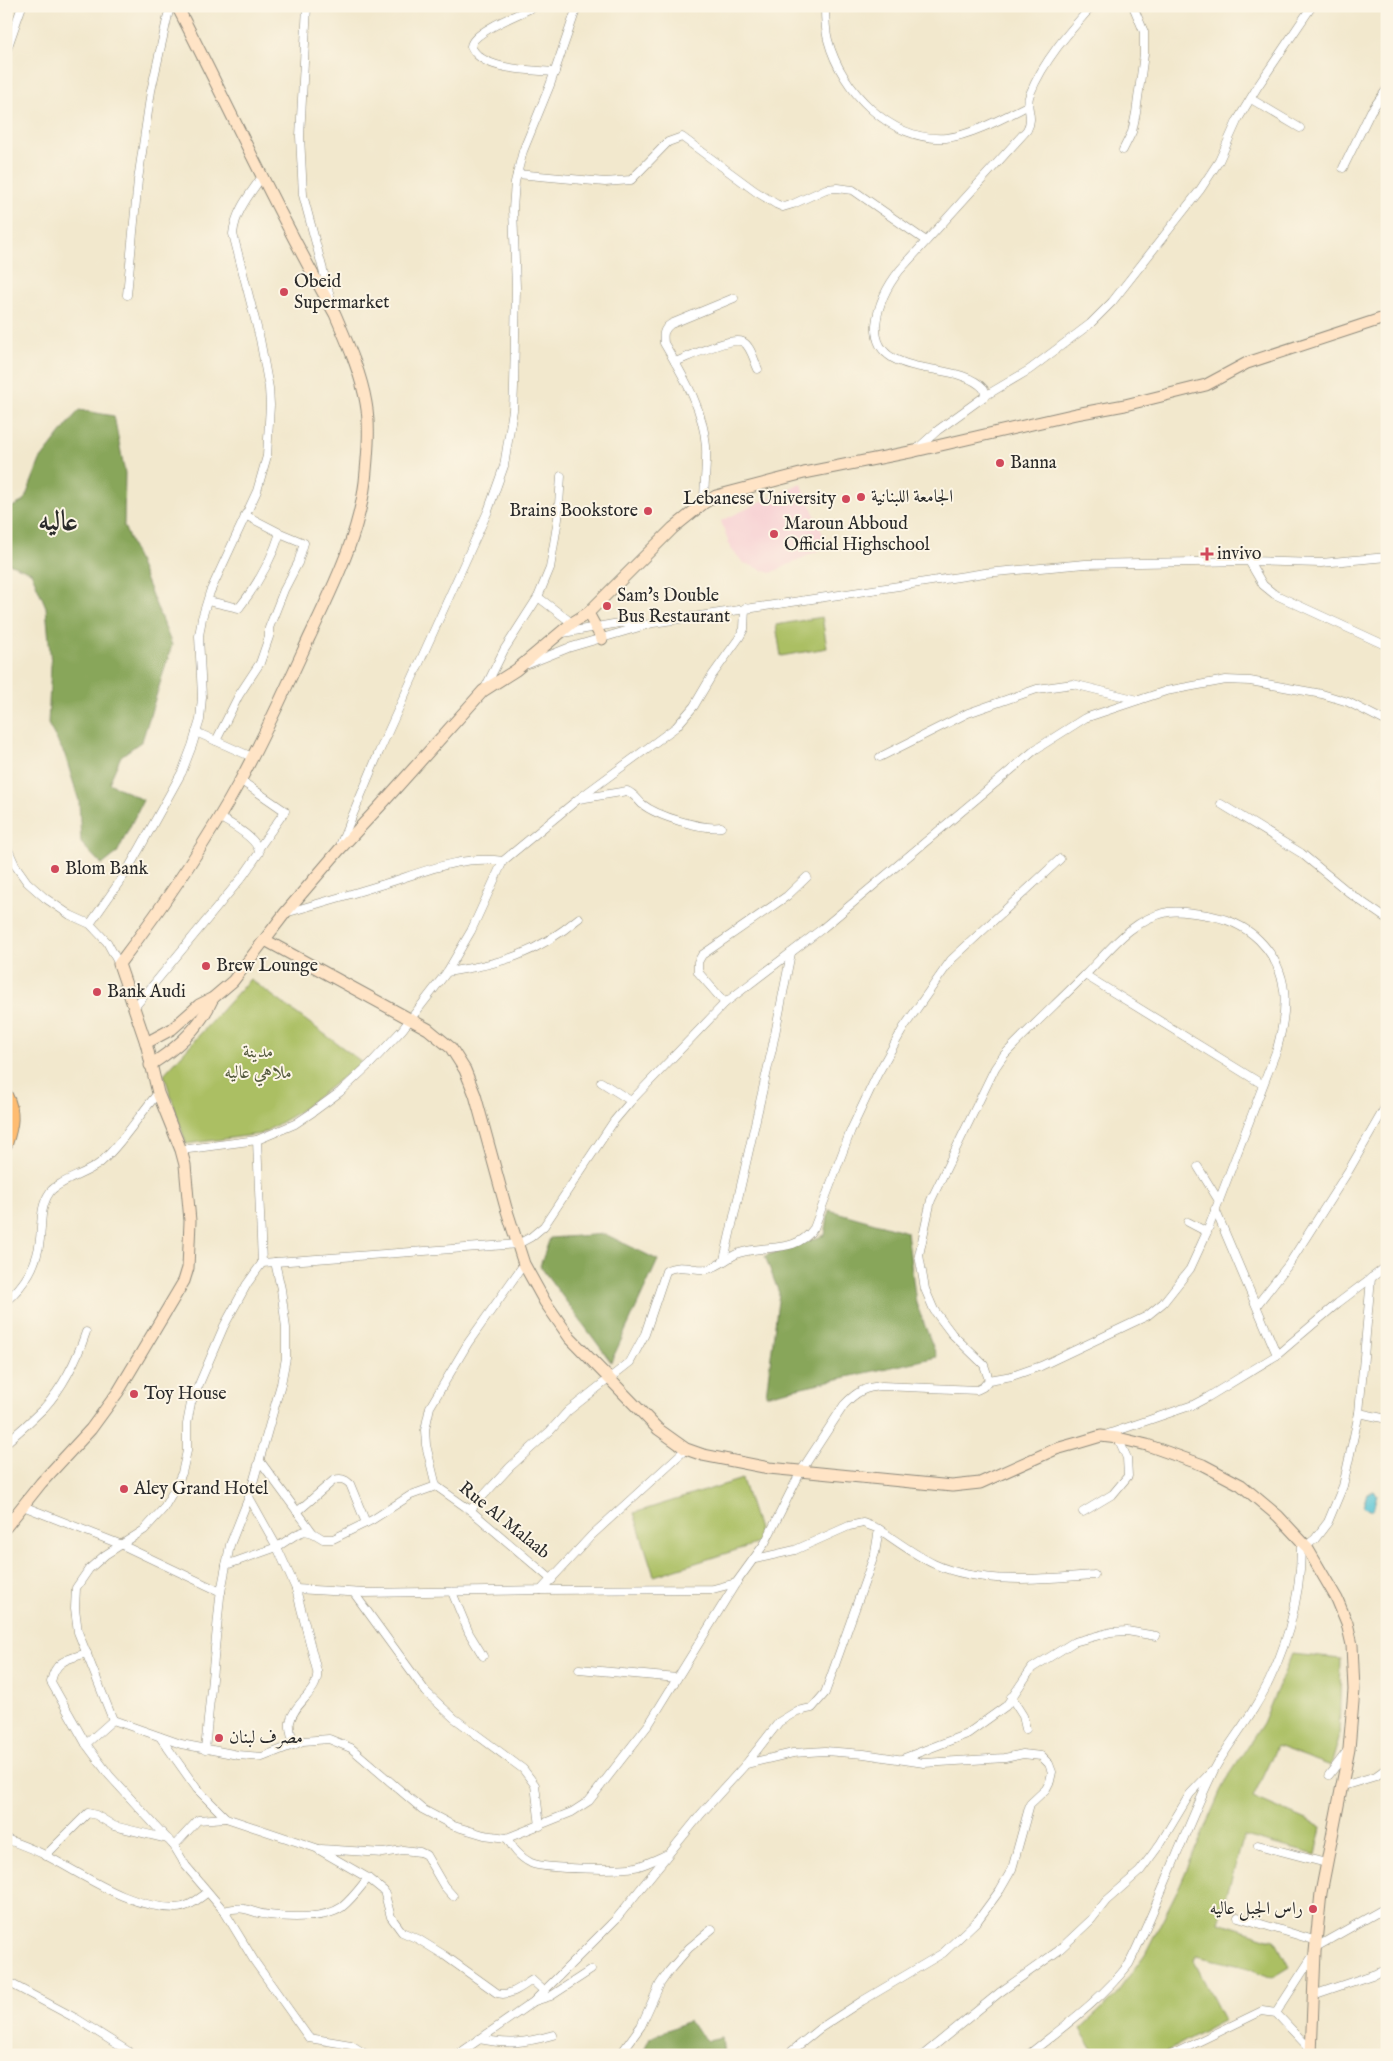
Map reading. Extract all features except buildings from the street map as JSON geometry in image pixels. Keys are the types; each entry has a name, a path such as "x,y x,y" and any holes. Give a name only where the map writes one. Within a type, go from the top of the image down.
{"main road":[{"path":"6,1527 91,1429 118,1392 184,1281 190,1255 188,1184 181,1150 158,1092 146,1043 119,964 154,918 220,817 252,757 291,678 343,562 362,502 366,472 366,403 356,368 335,314 261,178 234,118 177,6"},
{"path":"146,1043 172,1029 200,1005 213,998 233,981 285,913 339,850 483,692 516,670 572,623 588,613 667,534 704,503 734,490 804,473 915,451 1076,414 1125,405 1206,385 1247,363 1387,317"},
{"path":"588,613 602,639"},
{"path":"265,940 410,1018 442,1039 451,1048 465,1070 475,1095 506,1208 524,1264 545,1302 570,1338 658,1429 686,1449 711,1457 801,1472 842,1474 952,1486 970,1485 980,1482 1056,1449 1100,1436 1118,1438 1148,1445 1203,1465 1240,1485 1278,1516 1303,1544 1337,1599 1347,1623 1350,1638 1354,1690 1349,1749 1343,1786 1321,1893 1316,1947 1311,2052"},
{"path":"150,1065 180,1043 206,1014 213,998"},
{"path":"172,1029 180,1043"},
{"path":"6,1095 12,1110 12,1120 6,1144"}],"street":[{"path":"6,52 12,30 22,6"},
{"path":"126,295 138,180 151,91 170,6"},
{"path":"307,6 300,136 303,195 335,314"},
{"path":"536,6 474,38 470,46 475,55 489,62 512,69 555,72"},
{"path":"824,6 828,40 837,64 859,96 874,112 908,132 945,138 962,135 1027,106"},
{"path":"985,396 984,390 971,378 956,373 921,369 906,364 884,352 876,330 877,318 888,284 1027,130 1031,123 1031,114 1027,106 1033,87 1053,52 1092,6"},
{"path":"1123,150 1134,122 1144,54 1144,32 1133,6"},
{"path":"915,451 938,430 985,396 1029,370 1090,324 1112,302 1200,190 1219,161 1237,121 1312,6"},
{"path":"339,850 379,752 488,511 504,466 514,394 516,288 514,209 517,174 523,151 555,72 577,7"},
{"path":"1344,168 1370,111 1387,89"},
{"path":"1251,99 1300,128"},
{"path":"517,174 604,182 631,180 668,142 682,137 754,191 783,207 826,189 853,190 926,241"},
{"path":"90,924 125,874 182,772 196,732 202,697 199,636 208,601 260,483 267,456 270,397 260,339 234,234 234,224 238,214 261,178"},
{"path":"704,503 706,448 703,426 690,389 664,343 663,335 670,324 734,298"},
{"path":"675,362 726,342 737,341 743,342 748,346 758,369"},
{"path":"483,692 504,650 538,597 550,568 555,541 560,476"},
{"path":"216,741 239,695 260,663 269,637 269,628 284,590 298,563 304,543 280,534 246,515"},
{"path":"208,601 239,608 256,587 273,556 280,534"},
{"path":"516,670 568,648 653,623 985,573 1093,564 1250,561 1321,563 1387,557"},
{"path":"1250,561 1263,585 1274,594 1387,646"},
{"path":"538,597 572,623"},
{"path":"181,1150 257,1140 295,1124 340,1092 371,1063 447,972 471,930 503,861 577,800 686,717 711,676 744,629 745,608"},
{"path":"557,635 619,623 653,623"},
{"path":"262,1263 518,1244 531,1237 544,1226 614,1121 725,1003 823,928 1036,749 1085,718 1138,700 1196,684 1226,680 1250,681 1304,690 1348,702 1387,722"},
{"path":"880,757 968,713 1037,689 1073,684 1138,700"},
{"path":"196,732 252,757"},
{"path":"134,1008 243,876 258,853 259,848 285,812 240,780"},
{"path":"577,800 627,791 633,793 642,804 682,822 705,828 721,827"},
{"path":"1220,804 1301,853 1352,895 1387,919"},
{"path":"220,817 254,841 259,848"},
{"path":"6,845 15,866 27,882 51,902 90,924 107,942 119,964"},
{"path":"285,913 397,880 432,867 470,860 491,859 503,861"},
{"path":"470,1510 510,1467 550,1431 568,1411 608,1377 630,1362 637,1351 649,1322 666,1271 675,1268 707,1269 740,1252 793,1245 808,1236 814,1228 851,1130 877,1075 904,1027 951,960 1060,859"},
{"path":"725,1003 698,972 702,955 787,896 807,877"},
{"path":"257,1140 262,1263 247,1284 224,1326 196,1388 187,1424 187,1451 182,1473 162,1509 144,1530 89,1568 76,1588 75,1608 78,1632 113,1720 160,1737 205,1750 238,1756 262,1757 310,1740 329,1739 351,1748 422,1809 454,1826 484,1835 506,1838 572,1812 589,1801 649,1724 736,1583 765,1543 801,1472 844,1405 853,1395 868,1387 882,1386 969,1391 983,1387 989,1380 1012,1376 1041,1366 1147,1316 1163,1303 1190,1269 1219,1201 1262,1084 1277,1049 1284,1024 1286,1000 1284,984 1271,953 1239,925 1216,916 1179,912 1167,912 1142,923 1125,934 1004,1055 995,1068 931,1200 919,1255 925,1289 934,1310 964,1348 984,1365 989,1380"},
{"path":"447,972 476,968 528,953 579,918"},
{"path":"724,1260 772,1049 791,953"},
{"path":"1085,975 1262,1084"},
{"path":"601,1082 631,1101"},
{"path":"6,1301 18,1291 35,1263 40,1240 41,1215 44,1201 52,1189 85,1173 104,1159 158,1092"},
{"path":"1257,1305 1289,1264 1349,1170 1387,1104"},
{"path":"1198,1167 1219,1201"},
{"path":"1215,1209 1277,1354"},
{"path":"1188,1222 1207,1232"},
{"path":"205,1750 221,1592 230,1544 249,1497 260,1461 281,1384 286,1358 286,1328 275,1262"},
{"path":"260,1461 297,1512 314,1533 322,1539 333,1539 366,1523 411,1495 436,1486 426,1445 425,1430 430,1407 468,1344 524,1264"},
{"path":"1100,1436 1192,1405 1208,1397 1277,1354 1338,1303 1387,1266"},
{"path":"1028,2055 1084,2012 1116,1981 1129,1964 1215,1768 1254,1709 1281,1656 1296,1592 1303,1544 1315,1539 1328,1522 1343,1486 1359,1413 1371,1278"},
{"path":"6,1443 45,1407 79,1354 86,1332"},
{"path":"1359,1413 1387,1419"},
{"path":"1083,1512 1113,1494 1128,1476 1127,1458 1118,1438"},
{"path":"542,1590 592,1535 686,1449"},
{"path":"297,1512 334,1480 340,1478 350,1484 366,1523"},
{"name":"Rue Al Malaab","path":"436,1486 470,1510 552,1580"},
{"path":"249,1497 277,1547 296,1589 318,1678 317,1682 292,1714 290,1731 294,1745"},
{"path":"23,1506 122,1545 221,1592"},
{"path":"755,1559 794,1550 849,1526 863,1522 879,1529 933,1564 958,1573 1039,1580 1094,1575"},
{"path":"457,2055 533,2002 616,1919 779,1722 797,1711 812,1708 826,1693 875,1553 879,1529"},
{"path":"226,1565 277,1547 305,1531 314,1533"},
{"path":"296,1589 354,1593 713,1589 736,1583"},
{"path":"452,1592 469,1633 483,1656"},
{"path":"354,1593 426,1692 454,1718 523,1768 535,1785 540,1826"},
{"path":"900,1759 967,1734 1006,1706 1032,1668 1074,1642 1111,1632 1127,1631 1156,1636"},
{"path":"87,1653 69,1658 57,1665 53,1671 51,1682 86,1744 109,1775 174,1846 186,1866 224,1911 255,1962 309,2038 351,2045 367,2055"},
{"path":"579,1669 677,1678"},
{"path":"1011,1698 1023,1716 1026,1729"},
{"path":"86,1744 113,1720"},
{"path":"160,1737 197,1789 226,1818"},
{"path":"1329,1775 1349,1749"},
{"path":"746,1764 792,1753 825,1751 924,1762 1034,1755 1041,1756 1049,1764 1052,1772 1046,1788 1030,1804 1012,1869 1000,1890 978,1920 943,1953 819,2029 788,2055"},
{"path":"923,2055 1006,1988 1058,1951 1091,1920 1106,1901 1140,1871 1160,1844 1190,1794 1215,1768"},
{"path":"1343,1786 1376,1776 1387,1768"},
{"path":"45,1856 88,1813 96,1815 114,1826 168,1839"},
{"path":"174,1846 198,1820 226,1818 316,1848 368,1878 384,1890 391,1917 402,1932 418,1939 444,1955 497,1993 504,1995 514,1992 532,1980 544,1991"},
{"path":"506,1838 516,1853 532,1863 554,1866 619,1870 639,1867 670,1853"},
{"path":"6,1839 45,1856 131,1899 154,1905 178,1908 189,1905 206,1892"},
{"path":"1258,1845 1326,1862"},
{"path":"316,1848 354,1852 383,1853 411,1850 420,1852 426,1856 447,1892 452,1896"},
{"path":"224,1911 237,1907 268,1915 322,1915 341,1907 368,1878"},
{"path":"1276,2013 1316,1947 1387,1907"},
{"path":"1238,1917 1316,1947"},
{"path":"620,2055 641,2026 660,1984 669,1970 689,1948 712,1929"},
{"path":"533,2002 551,1996 591,1970"},
{"path":"1313,1995 1387,1970"},
{"path":"7,1984 77,2019 134,2055"},
{"path":"1171,2055 1262,2011 1276,2013 1311,2052"},
{"path":"479,2039 523,2043 553,2035"}],"shaded area":[{"name":"Maroun Abboud Official Highschool","path":"801,483 828,546 771,573 744,563 731,549 721,521"}],"green space":[{"path":"79,410 114,416 125,473 124,526 172,645 142,741 121,756 109,783 143,800 117,853 102,865 81,843 79,801 65,755 48,724 51,664 46,607 31,572 6,562 6,510 24,501 40,460"},
{"path":"822,617 827,648 781,656 776,625"},
{"name":"مدينة ملاهي عاليه","path":"250,979 362,1062 297,1113 261,1134 186,1144 164,1074"},
{"path":"829,1210 907,1232 916,1303 937,1357 766,1395 779,1293 765,1256 825,1235"},
{"path":"605,1234 658,1260 611,1362 540,1266 550,1238"},
{"path":"742,1479 762,1542 654,1576 634,1513"},
{"path":"1292,1654 1341,1659 1339,1738 1331,1766 1277,1746 1253,1797 1322,1827 1316,1855 1244,1836 1219,1922 1275,1940 1289,1967 1271,1978 1246,1967 1196,1956 1194,1961 1224,2020 1160,2055 1096,2055 1080,2029 1114,1997 1145,1954 1179,1887 1225,1781 1263,1723"},
{"path":"688,2021 708,2041 722,2038 724,2055 639,2055 643,2052 649,2039"}],"water":[{"path":"1374,1491 1377,1494 1373,1510 1363,1507 1367,1493"}],"place":[{"name":"Obeid Supermarket","path":"284,292"},
{"name":"Banna","path":"1000,463"},
{"name":"الجامعة اللبنانية","path":"861,497"},
{"name":"Lebanese University","path":"846,499"},
{"name":"Brains Bookstore","path":"648,511"},
{"name":"Maroun Abboud Official Highschool","path":"774,534"},
{"name":"invivo","path":"1207,554"},
{"name":"Sam's Double Bus Restaurant","path":"607,606"},
{"name":"Blom Bank","path":"55,869"},
{"name":"Brew Lounge","path":"206,966"},
{"name":"Bank Audi","path":"97,992"},
{"name":"Toy House","path":"134,1394"},
{"name":"Aley Grand Hotel","path":"124,1489"},
{"name":"مصرف لبنان","path":"219,1738"},
{"name":"راس الجبل عاليه","path":"1313,1909"}],"district":[{"name":"عاليه","path":"58,522"}]}
